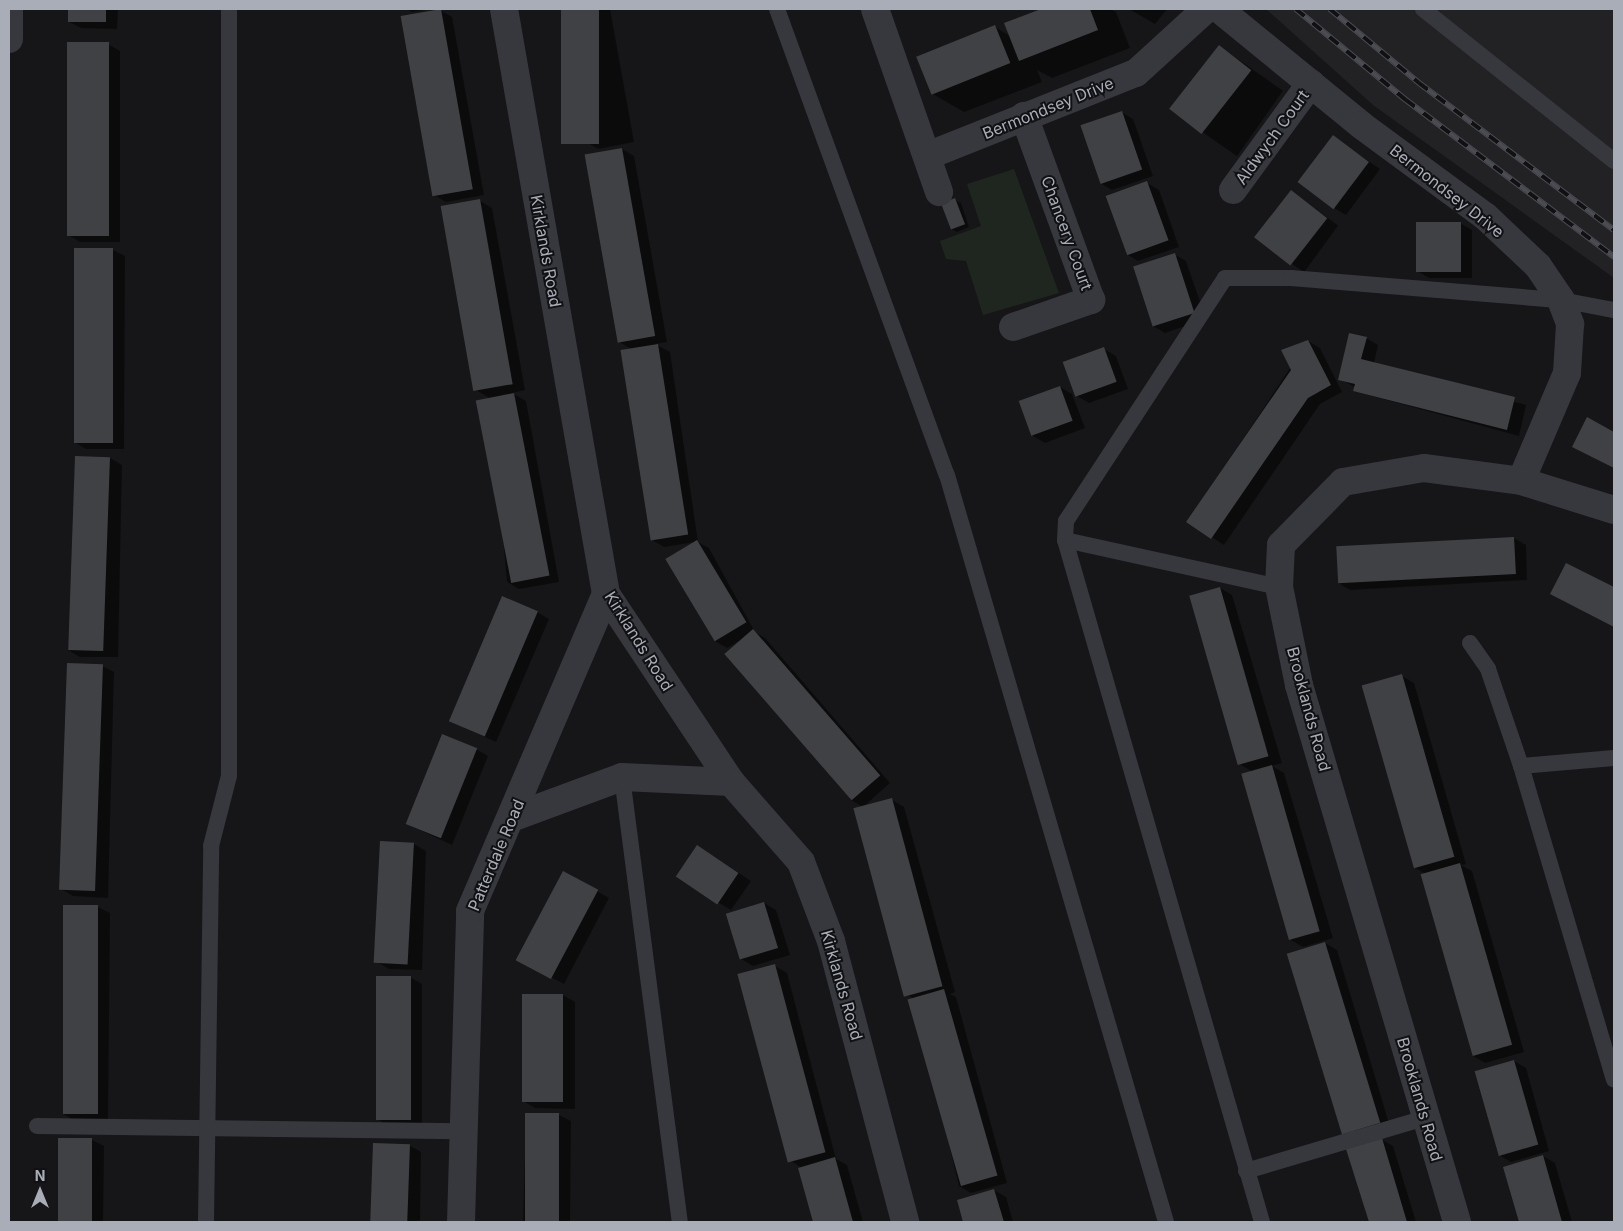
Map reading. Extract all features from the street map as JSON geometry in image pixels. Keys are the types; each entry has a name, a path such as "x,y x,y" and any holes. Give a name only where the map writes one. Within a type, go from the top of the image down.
{"street":[{"path":"9,9 9,39"},
{"name":"Kirklands Road","path":"504,9 606,594 731,782 801,862 832,942 905,1222"},
{"path":"876,9 939,192"},
{"name":"Bermondsey Drive","path":"927,156 1136,73 1206,9"},
{"name":"Bermondsey Drive","path":"1219,9 1311,83 1485,216 1538,266 1561,300 1570,324 1567,373 1521,481"},
{"name":"Aldwych Court","path":"1233,190 1311,83"},
{"name":"Chancery Court","path":"1013,327 1091,300 1024,116"},
{"name":"Brooklands Road","path":"1457,1222 1299,685 1280,587 1281,545 1343,482 1424,468 1521,481 1614,510"},
{"name":"Patterdale Road","path":"460,1222 470,911 606,594"},
{"path":"511,818 622,777 731,782"}],"lane":[{"path":"206,1222 211,846 229,776 229,9"},
{"path":"777,9 948,475 1166,1222"},
{"path":"1423,9 1614,161"},
{"path":"1262,1222 1065,540 1066,521 1225,278 1292,278 1561,300 1614,310"},
{"path":"1065,540 1280,587"},
{"path":"1470,642 1488,669 1521,766 1614,1080"},
{"path":"1521,766 1614,758"},
{"path":"622,777 680,1222"},
{"path":"1246,1171 1425,1118"},
{"path":"37,1126 207,1131 462,1131"}],"shaded area":[{"path":"1266,9 1614,9 1614,278 1373,105"},
{"path":"1014,169 1059,293 983,315 966,261 946,259 940,241 981,226 967,184"}],"building":[{"path":"68,9 106,9 106,22 68,22"},
{"path":"441,9 473,189 432,196 401,16"},
{"path":"561,9 599,9 599,144 561,144"},
{"path":"1041,9 1090,9 1098,30 1019,61 1004,23"},
{"path":"995,25 1010,63 932,95 916,57"},
{"path":"67,42 109,42 109,236 67,236"},
{"path":"1219,45 1251,70 1201,134 1169,109"},
{"path":"1122,111 1142,170 1101,184 1080,125"},
{"path":"1333,135 1369,162 1333,209 1297,182"},
{"path":"622,148 655,336 618,343 585,155"},
{"path":"1147,181 1169,240 1127,255 1106,196"},
{"path":"1291,190 1327,218 1290,266 1254,237"},
{"path":"955,198 965,224 951,230 941,203"},
{"path":"480,199 513,384 473,391 441,206"},
{"path":"1416,222 1461,222 1461,272 1416,272"},
{"path":"74,248 113,248 113,443 74,443"},
{"path":"1175,253 1194,313 1153,327 1133,267"},
{"path":"1349,333 1367,337 1361,359 1515,397 1507,430 1353,391 1355,384 1338,380"},
{"path":"1308,340 1331,385 1308,398 1211,539 1186,522 1291,370 1281,350"},
{"path":"658,344 688,535 651,541 620,350"},
{"path":"1104,347 1117,382 1075,397 1063,362"},
{"path":"1060,386 1073,421 1031,436 1019,401"},
{"path":"514,393 549,576 511,583 476,400"},
{"path":"1587,417 1614,432 1614,468 1572,447"},
{"path":"75,456 110,457 103,651 68,650"},
{"path":"1514,537 1516,574 1338,583 1336,546"},
{"path":"697,540 746,622 715,641 665,559"},
{"path":"1566,563 1614,587 1614,627 1550,594"},
{"path":"1220,587 1269,756 1238,765 1189,596"},
{"path":"502,596 538,611 485,736 449,721"},
{"path":"753,629 880,775 852,800 724,654"},
{"path":"67,663 103,664 95,891 59,890"},
{"path":"1402,674 1454,857 1414,868 1362,686"},
{"path":"442,734 477,748 441,838 406,824"},
{"path":"1272,765 1320,931 1289,940 1241,774"},
{"path":"892,798 942,986 904,997 853,808"},
{"path":"380,841 414,843 408,965 374,963"},
{"path":"697,845 738,873 717,904 676,877"},
{"path":"1460,863 1512,1045 1473,1056 1421,874"},
{"path":"563,871 598,890 551,979 516,960"},
{"path":"764,902 778,948 740,960 726,914"},
{"path":"63,905 98,905 98,1114 63,1114"},
{"path":"1325,942 1380,1123 1342,1134 1287,954"},
{"path":"775,964 825,1152 788,1162 737,974"},
{"path":"376,976 411,976 411,1120 376,1120"},
{"path":"944,989 997,1175 961,1186 907,999"},
{"path":"522,994 563,994 563,1102 522,1102"},
{"path":"1514,1060 1538,1145 1499,1156 1475,1071"},
{"path":"525,1113 559,1113 559,1222 525,1222"},
{"path":"58,1138 92,1138 92,1222 58,1222"},
{"path":"1382,1138 1407,1222 1369,1222 1346,1149"},
{"path":"373,1143 410,1144 407,1222 370,1222"},
{"path":"1543,1155 1562,1222 1519,1222 1503,1167"},
{"path":"835,1157 853,1222 813,1222 798,1168"},
{"path":"994,1189 1004,1222 963,1222 957,1200"}],"railway":[{"path":"1296,9 1406,100 1614,257"},
{"path":"1330,9 1419,83 1614,230"}]}
